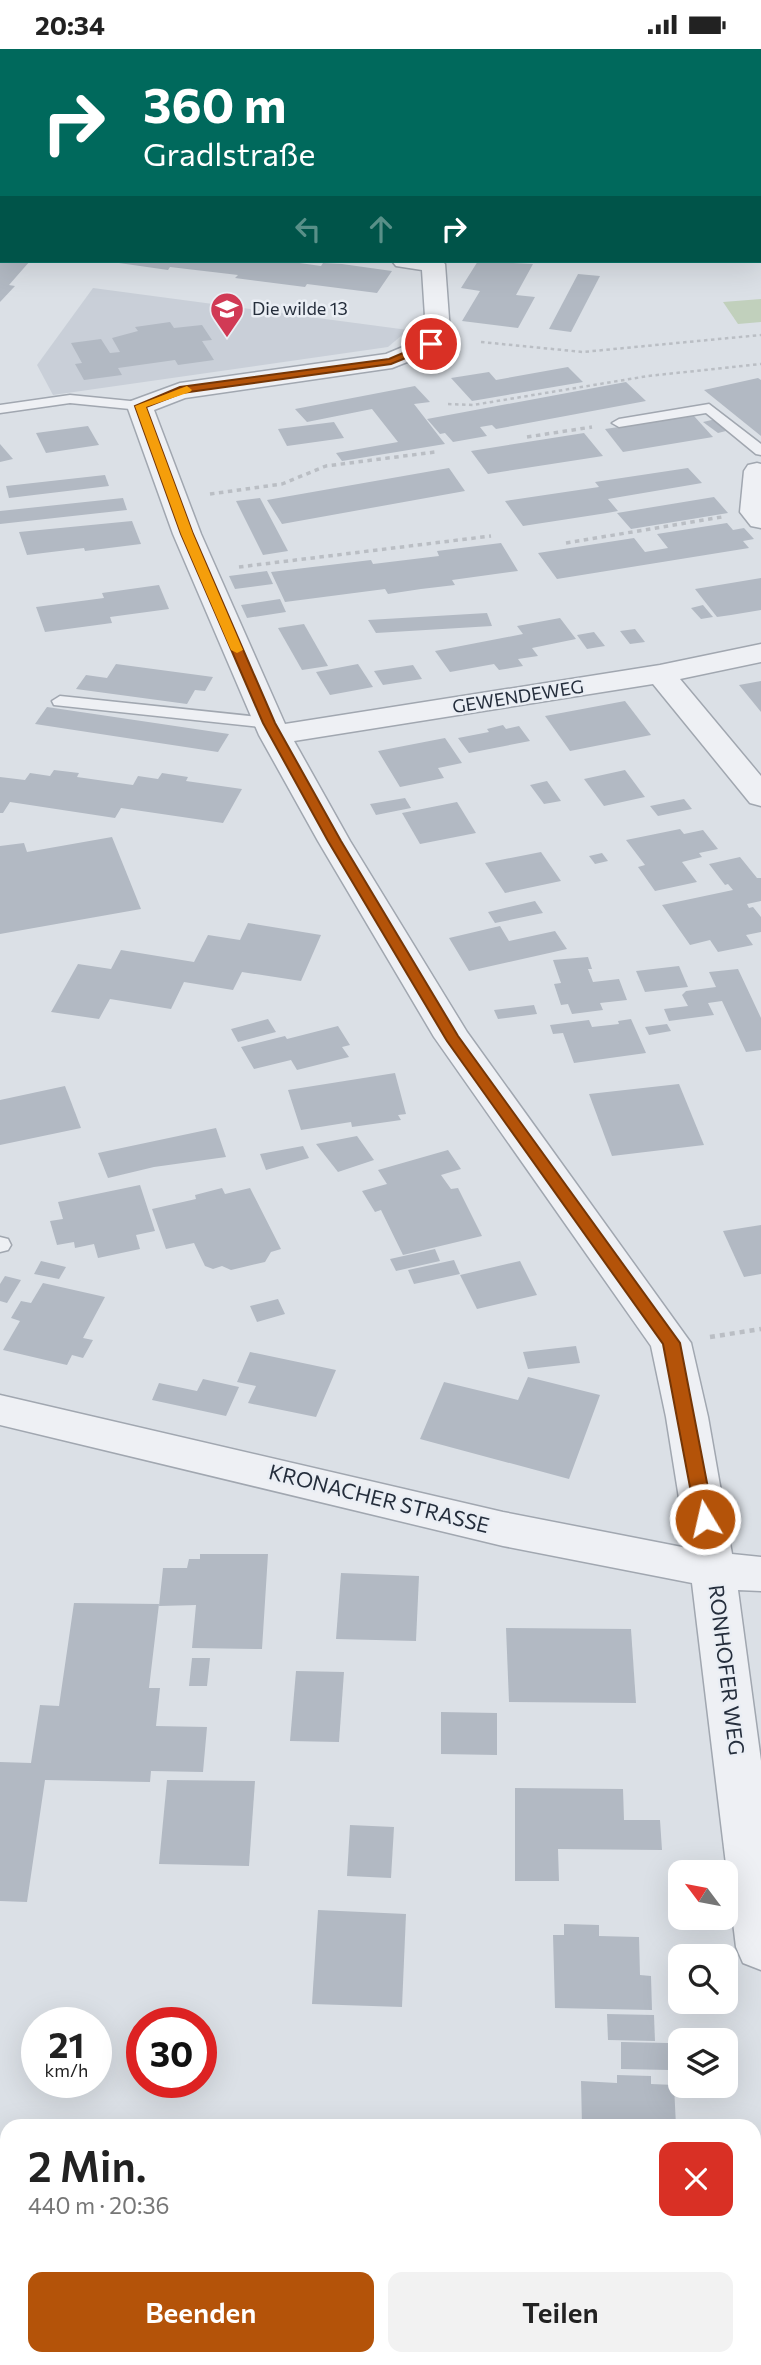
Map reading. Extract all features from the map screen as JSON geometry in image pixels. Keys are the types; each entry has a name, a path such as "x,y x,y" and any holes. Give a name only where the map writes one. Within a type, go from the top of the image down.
{"street":[{"path":"140,406 180,391 391,361 431,344 438,332 433,264 423,263"},
{"name":"RONHOFER WEG","path":"140,406 203,572 272,729 353,874 452,1037 671,1343 687,1417 713,1570 761,1947"},
{"path":"757,516 760,459"},
{"name":"GEWENDEWEG","path":"272,729 660,674 761,653"},
{"path":"660,674 761,796"},
{"name":"KRONACHER STRASSE","path":"0,1410 503,1529 713,1570 761,1574"}],"lane":[{"path":"0,409 70,399 102,400 140,406"},
{"path":"619,423 709,408 760,459"},
{"path":"61,701 272,729"}],"path":[{"path":"481,342 583,352 761,335"},
{"path":"449,404 473,404 648,376 761,364"},
{"path":"527,437 619,423"},
{"path":"174,500 282,484 326,466 435,453"},
{"path":"566,543 757,516"},
{"path":"203,572 491,535"},
{"path":"671,1343 761,1329"}],"shaded area":[{"name":"Die wilde 13","path":"93,288 408,330 388,347 53,395 37,365"}],"green space":[{"path":"761,299 761,322 738,324 723,302"}],"building":[{"path":"0,263 28,263 9,285 15,286 0,302"},
{"path":"119,263 299,263 321,266 323,263 392,271 377,293 307,284 305,287 170,267 168,270"},
{"path":"477,263 533,264 516,295 535,297 518,328 462,321 480,291 461,288"},
{"path":"578,274 600,276 571,332 549,329"},
{"path":"170,322 174,328 202,325 212,340 202,341 214,360 178,365 175,360 118,368 122,375 84,380 75,364 82,363 71,343 101,339 110,353 120,352 112,338 138,331 135,327"},
{"path":"568,367 583,382 472,401 451,378 489,372 496,380"},
{"path":"758,378 761,380 761,436 704,390"},
{"path":"626,382 646,401 496,429 492,425 480,427 487,436 453,442 445,433 440,434 427,419"},
{"path":"415,386 430,402 414,404 445,444 342,461 336,453 398,442 372,409 307,422 295,409"},
{"path":"694,416 713,437 623,452 605,429"},
{"path":"716,419 730,430 718,433 703,422"},
{"path":"334,422 344,438 287,446 278,429"},
{"path":"88,426 99,445 46,453 36,433"},
{"path":"584,433 603,456 488,474 471,451"},
{"path":"0,444 13,459 0,462"},
{"path":"449,468 465,491 282,524 267,500"},
{"path":"688,468 702,483 608,499 618,511 607,513 523,526 505,501 599,487 595,482"},
{"path":"105,475 109,486 9,498 6,486"},
{"path":"714,497 728,513 631,529 617,513"},
{"path":"123,498 127,510 0,524 0,511"},
{"path":"260,498 288,551 263,555 236,501"},
{"path":"132,521 141,544 85,551 84,548 27,555 19,532"},
{"path":"727,523 733,530 744,528 754,539 743,541 749,548 557,579 538,553 634,538 645,552 668,548 657,534"},
{"path":"501,543 518,571 452,580 455,585 388,594 385,589 285,602 271,572 371,560 373,564 439,556 437,551"},
{"path":"267,571 273,584 235,589 229,576"},
{"path":"761,578 761,610 731,615 717,617 695,589"},
{"path":"159,585 169,609 110,617 112,623 45,632 36,607 104,598 102,593"},
{"path":"280,599 286,612 247,618 241,605"},
{"path":"703,605 713,617 701,619 691,608"},
{"path":"487,613 492,626 376,633 368,620"},
{"path":"560,618 576,639 532,648 538,656 518,659 523,666 499,670 494,664 450,672 435,651 523,634 517,626"},
{"path":"304,624 328,666 302,670 278,628"},
{"path":"635,629 645,642 630,644 620,631"},
{"path":"594,632 605,646 587,649 577,635"},
{"path":"116,664 213,677 205,691 195,690 187,704 76,689 86,675 107,678"},
{"path":"358,664 373,687 330,695 316,672"},
{"path":"413,665 422,679 383,685 374,671"},
{"path":"761,681 761,712 739,685"},
{"path":"625,701 651,735 570,751 545,716"},
{"path":"47,707 229,734 218,752 35,724"},
{"path":"503,725 506,729 519,726 530,741 469,753 458,738 489,732 487,729"},
{"path":"445,738 462,763 438,768 444,778 400,787 378,751"},
{"path":"54,770 79,773 77,777 133,785 138,776 158,779 162,773 188,777 186,781 242,789 223,823 121,808 115,818 10,802 3,813 0,813 0,777 25,780 30,773 50,776"},
{"path":"625,770 645,797 604,806 584,779"},
{"path":"547,781 561,801 544,804 530,785"},
{"path":"405,798 411,808 376,815 370,804"},
{"path":"684,799 692,809 658,816 650,806"},
{"path":"457,802 476,833 420,844 402,813"},
{"path":"680,829 684,834 703,830 718,849 699,853 702,857 682,862 697,882 655,891 638,867 645,865 626,840"},
{"path":"112,837 141,909 0,934 0,846 24,843 27,852"},
{"path":"541,852 561,881 505,893 485,863"},
{"path":"602,853 608,861 595,864 589,856"},
{"path":"740,857 757,878 761,878 761,901 747,904 761,917 761,932 746,935 753,945 718,952 710,940 690,945 662,905 733,890 728,884 725,885 709,864"},
{"path":"535,901 543,913 495,923 488,912"},
{"path":"248,923 321,935 301,981 242,972 233,990 184,982 171,1009 110,999 99,1019 51,1012 78,964 111,969 121,950 194,962 208,935 240,940"},
{"path":"500,926 509,941 555,931 567,949 469,971 449,938"},
{"path":"588,957 592,969 588,969 593,982 619,979 627,1000 600,1003 603,1010 572,1014 568,1004 561,1005 554,984 561,983 553,960"},
{"path":"679,966 688,987 645,992 636,971"},
{"path":"738,969 761,1018 761,1050 746,1052 722,1001 708,1003 714,1015 669,1021 664,1009 688,1006 682,995 686,991 716,987 709,972"},
{"path":"534,1005 537,1014 498,1019 494,1010"},
{"path":"268,1019 276,1032 238,1042 231,1029"},
{"path":"631,1019 646,1053 574,1063 563,1033 553,1034 550,1025 589,1020 592,1027 619,1024 618,1021"},
{"path":"667,1024 671,1031 649,1035 645,1027"},
{"path":"338,1026 350,1045 342,1047 349,1057 297,1070 291,1060 254,1069 241,1047 285,1036 287,1039"},
{"path":"395,1073 406,1114 398,1115 401,1120 352,1127 351,1122 301,1130 288,1090"},
{"path":"679,1084 704,1145 612,1156 589,1094"},
{"path":"65,1086 81,1128 0,1145 0,1100"},
{"path":"216,1128 226,1157 154,1167 108,1178 98,1153"},
{"path":"357,1136 374,1160 338,1172 316,1144"},
{"path":"303,1146 309,1158 266,1170 260,1154"},
{"path":"448,1150 461,1169 441,1175 451,1189 458,1188 482,1236 403,1255 381,1210 375,1212 362,1191 387,1184 378,1170"},
{"path":"140,1185 155,1231 136,1235 140,1249 98,1258 94,1244 75,1248 74,1242 57,1245 50,1221 63,1219 58,1202"},
{"path":"222,1188 225,1194 250,1188 281,1249 271,1252 265,1262 231,1270 222,1266 213,1269 205,1266 194,1243 166,1249 152,1209 196,1199 195,1195"},
{"path":"761,1225 761,1274 744,1277 723,1231"},
{"path":"435,1249 440,1261 396,1271 390,1259"},
{"path":"454,1260 460,1274 414,1284 408,1270"},
{"path":"41,1261 66,1267 59,1279 34,1274"},
{"path":"520,1261 537,1295 477,1309 460,1275"},
{"path":"5,1276 21,1280 7,1303 0,1301 0,1284"},
{"path":"43,1283 105,1297 83,1338 93,1340 83,1358 72,1355 67,1365 3,1350 20,1321 11,1318 21,1301 31,1303"},
{"path":"278,1299 285,1314 257,1322 250,1306"},
{"path":"576,1346 580,1363 528,1369 523,1352"},
{"path":"250,1352 336,1370 316,1417 248,1403 256,1386 237,1382"},
{"path":"528,1377 600,1395 569,1479 420,1439 444,1382 518,1400"},
{"path":"203,1379 239,1387 226,1416 152,1400 159,1383 197,1391"},
{"path":"200,1554 268,1554 262,1649 192,1648 196,1605 159,1606 163,1568 187,1568 189,1559 200,1559"},
{"path":"341,1573 419,1576 416,1641 336,1639"},
{"path":"74,1603 159,1604 149,1688 160,1688 156,1726 207,1727 203,1772 151,1771 150,1782 45,1780 27,1902 0,1901 0,1762 31,1763 40,1705 59,1706"},
{"path":"506,1628 631,1629 636,1703 509,1702"},
{"path":"192,1658 210,1658 207,1686 189,1686"},
{"path":"296,1671 344,1672 339,1742 290,1741"},
{"path":"441,1712 497,1713 497,1755 441,1754"},
{"path":"167,1780 255,1781 249,1866 159,1864"},
{"path":"515,1788 623,1789 624,1820 660,1820 662,1850 558,1849 559,1881 515,1881"},
{"path":"350,1825 394,1827 391,1878 347,1876"},
{"path":"318,1910 406,1914 402,2007 312,2004"},
{"path":"564,1924 599,1925 599,1936 639,1937 640,1975 651,1976 652,2010 555,2008 553,1935 564,1935"},
{"path":"607,2014 654,2015 655,2041 608,2040"},
{"path":"621,2042 668,2043 668,2070 621,2069"},
{"path":"617,2075 651,2076 651,2084 668,2085 668,2098 675,2098 676,2119 582,2119 581,2081 617,2083"}],"slow traffic":[{"path":"187,390 159,397 140,406 187,534 237,650"}],"place":[{"name":"Die wilde 13","path":"227,339"}],"route":[{"path":"431,344 391,361 180,391 140,406 187,534 274,735 334,841 452,1037 671,1343 705,1519"}]}
